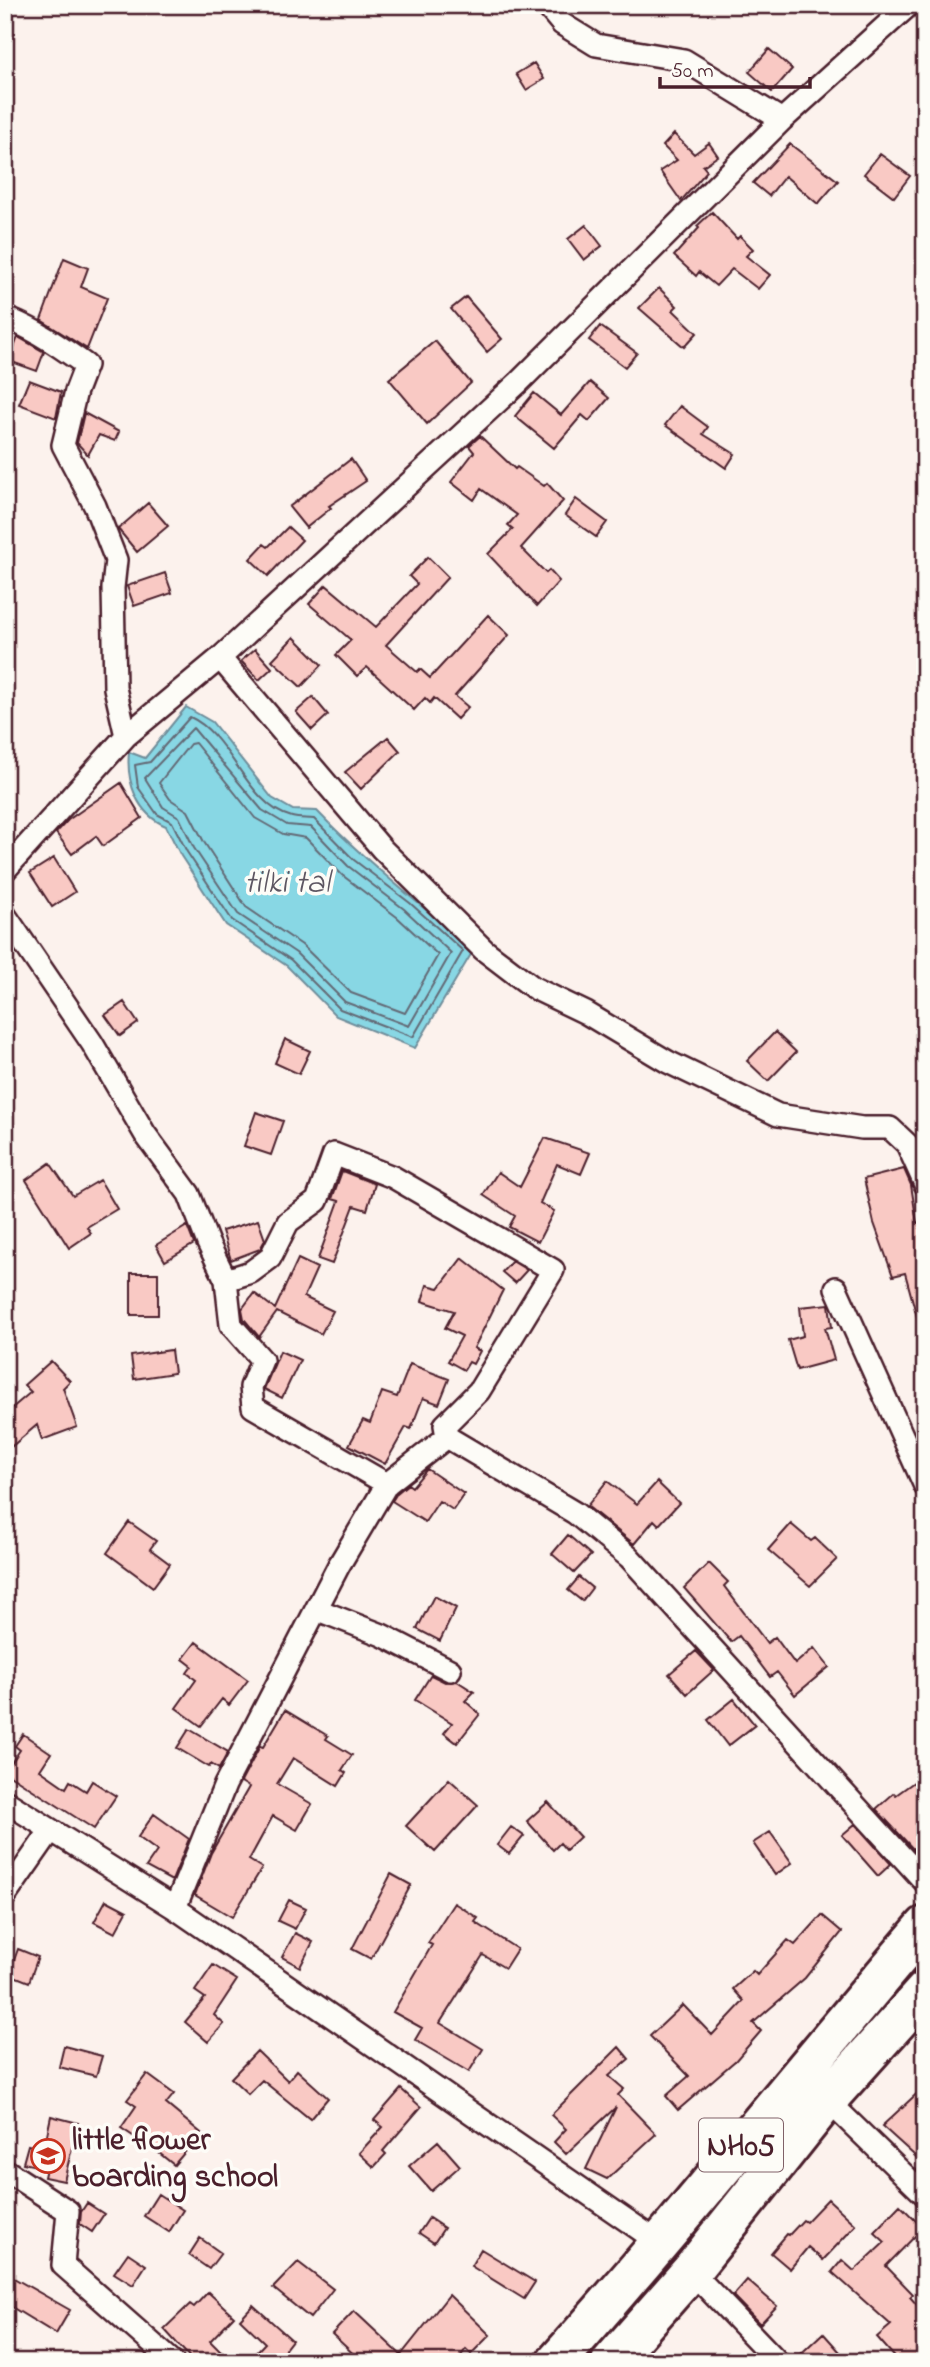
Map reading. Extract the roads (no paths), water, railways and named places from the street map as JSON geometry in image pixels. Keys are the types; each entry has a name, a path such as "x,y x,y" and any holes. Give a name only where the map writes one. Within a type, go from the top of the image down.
{"highway":[{"name":"NH05","path":"556,2362 662,2244 797,2076 925,1926"},
{"name":"NH05","path":"611,2362 691,2271 828,2099 925,1991"}],"street":[{"path":"546,5 562,24 596,45 684,60 782,120"},
{"path":"5,870 126,736 219,659 519,382 782,120 909,5"},
{"path":"5,326 10,320 19,324 49,339 86,365 76,391 63,445 95,506 116,560 113,588 115,688 126,736"},
{"path":"219,659 382,849 484,950 534,988 586,1013 668,1062 778,1115 862,1128 890,1129 908,1144 925,1184"},
{"path":"5,915 92,1043 145,1134 189,1194 226,1280 231,1325 262,1360 251,1387 253,1407 387,1484"},
{"path":"226,1280 251,1272 270,1258 288,1222 317,1201 334,1154 393,1177 553,1270 479,1391 445,1425 447,1437 575,1513 629,1557 925,1882"},
{"path":"836,1288 925,1486"},
{"path":"176,1908 225,1785 339,1565 387,1484 447,1437"},
{"path":"318,1609 382,1635 450,1670"},
{"path":"5,1801 176,1908 662,2244"},
{"path":"5,1896 51,1830"},
{"path":"797,2076 828,2099 925,2195"},
{"path":"5,2170 68,2211 63,2265 173,2362"},
{"path":"691,2271 778,2362"}],"water":[{"name":"tilki tal","path":"186,707 212,722 272,798 293,810 317,811 374,865 473,951 415,1048 336,1016 287,966 226,925 181,856 166,826 156,821 141,805 129,775 129,752 145,758"}],"place":[{"name":"little flower boarding school","path":"48,2156"}]}
